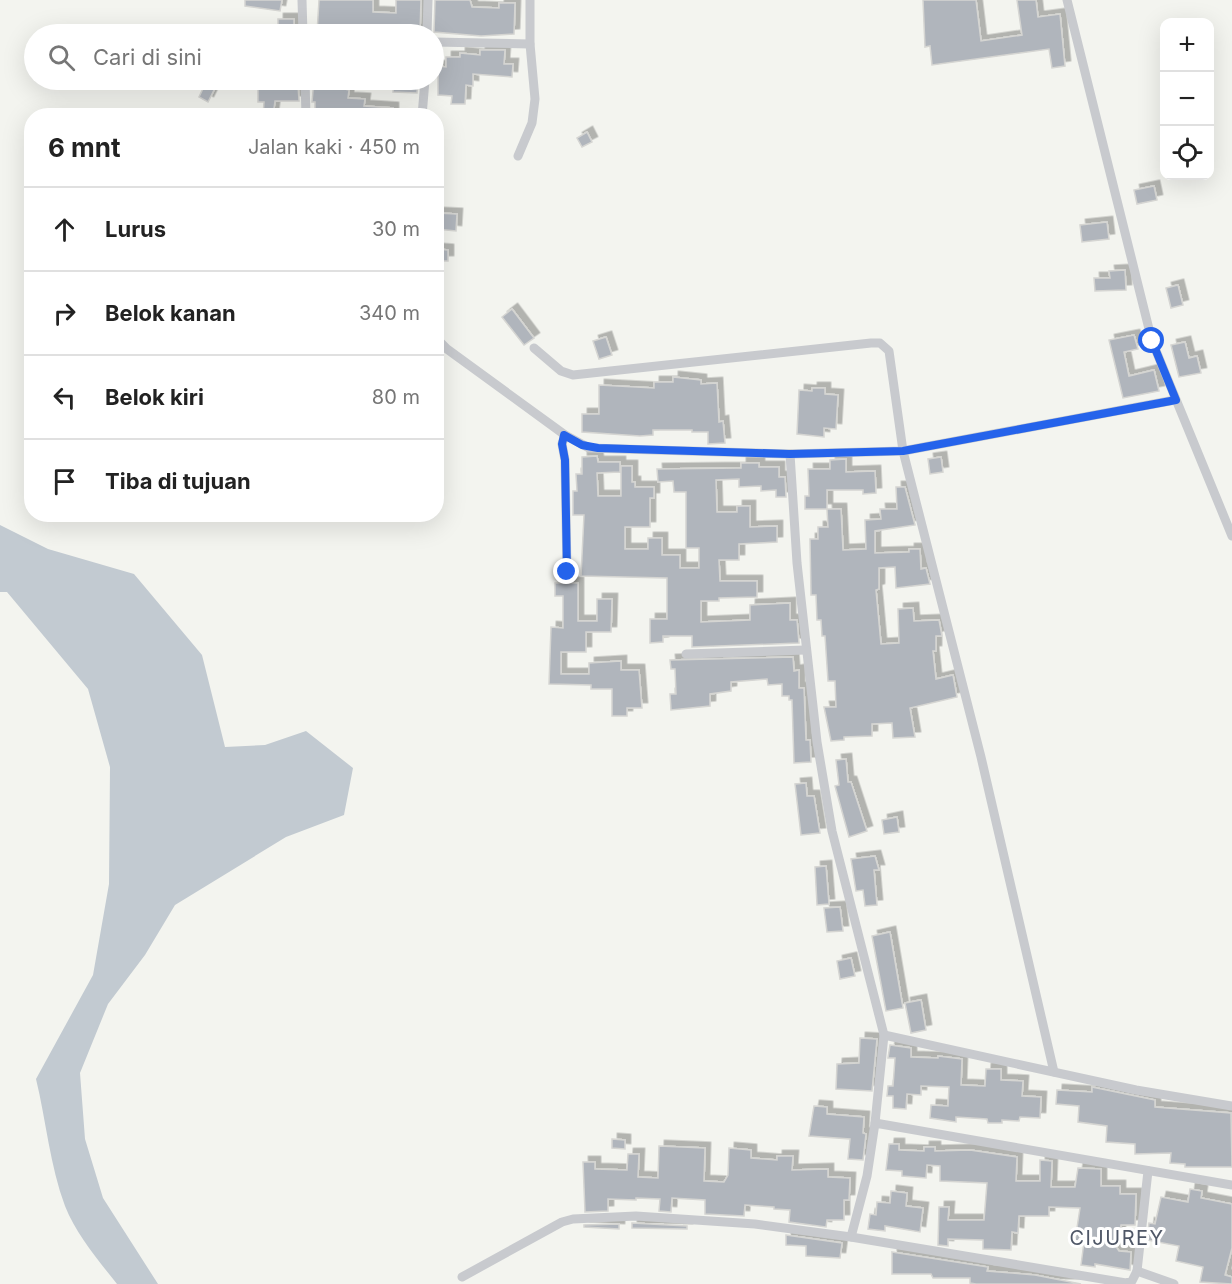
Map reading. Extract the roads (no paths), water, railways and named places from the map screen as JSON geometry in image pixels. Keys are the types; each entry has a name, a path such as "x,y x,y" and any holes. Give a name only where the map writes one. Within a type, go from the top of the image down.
{"street":[{"path":"302,0 303,24"},
{"path":"427,24 428,0"},
{"path":"518,156 532,123 535,99 530,44 530,0"},
{"path":"1067,0 1152,341 1232,536"},
{"path":"444,42 530,44"},
{"path":"305,90 306,108"},
{"path":"423,108 424,90"},
{"path":"534,348 561,371 580,375 880,343 889,351 905,451 981,757 1054,1072"},
{"path":"444,346 564,435 589,448 790,454 905,451 1102,416 1176,400"},
{"path":"564,435 562,444 565,460 567,572"},
{"path":"790,454 805,650 817,742 832,831 884,1035 867,1176 851,1237"},
{"path":"686,654 805,650"},
{"path":"884,1035 1054,1072 1232,1106"},
{"path":"875,1123 1232,1185"},
{"path":"462,1277 543,1230 573,1219 636,1216 710,1219 851,1237 1105,1281 1132,1281 1137,1271 1148,1171"},
{"path":"1137,1271 1174,1284"}],"district":[{"name":"CIJUREY","path":"1117,1238"}]}
